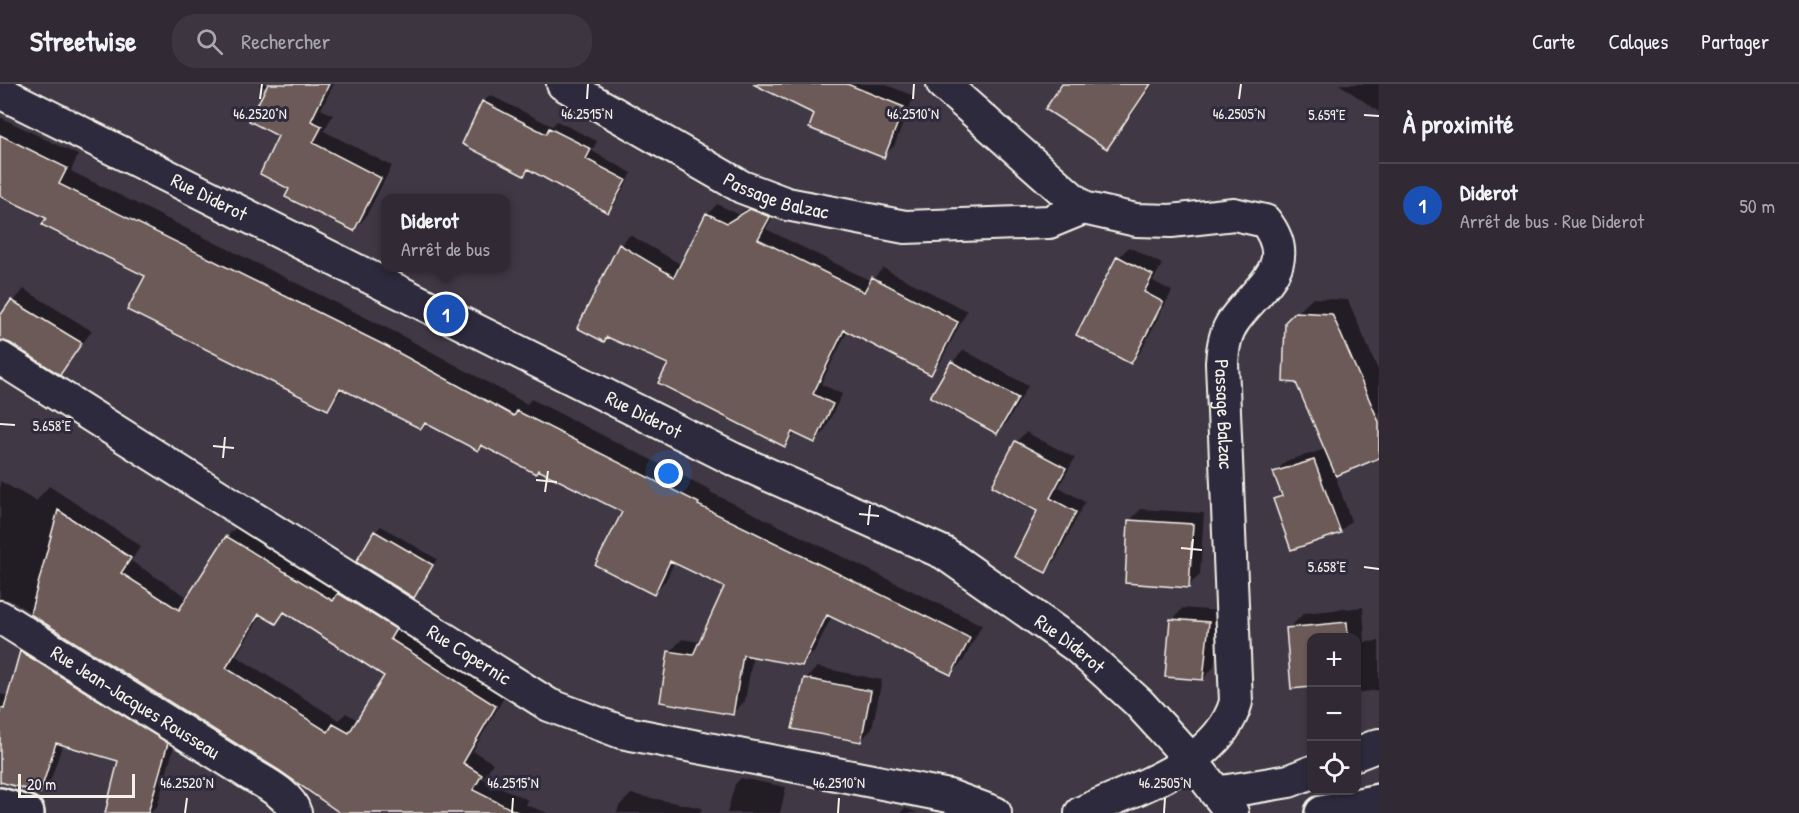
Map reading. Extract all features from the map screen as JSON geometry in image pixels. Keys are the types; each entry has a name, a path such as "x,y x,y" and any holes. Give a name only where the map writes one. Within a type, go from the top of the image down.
{"street":[{"name":"Passage Balzac","path":"563,84 742,187 787,204 905,227 1048,222 1083,208"},
{"name":"Passage Balzac","path":"943,84 1083,208 1136,220 1171,221 1234,214 1265,221 1276,235 1280,252 1275,271 1234,320 1224,341 1222,363 1236,702 1232,717 1220,735 1192,761"},
{"name":"Rue Diderot","path":"0,92 733,459 944,553 1076,646 1138,702 1192,761 1224,803"},
{"name":"Rue Copernic","path":"0,358 549,705 621,732 949,796 995,813"},
{"name":"Rue Jean-Jacques Rousseau","path":"0,617 278,792 295,813"},
{"path":"1361,752 1379,745"},
{"path":"1081,813 1192,761"},
{"path":"1224,803 1307,774"},
{"path":"1322,813 1379,801"},
{"path":"0,805 27,813"}],"building":[{"path":"268,84 329,84 311,121 322,126 313,143 381,178 354,231 285,197 289,189 260,174 278,136 249,121"},
{"path":"753,84 847,84 904,107 884,158 809,128 814,114"},
{"path":"1062,84 1151,84 1107,149 1045,109"},
{"path":"482,101 546,134 549,128 591,149 586,159 626,180 608,213 528,169 524,176 462,144"},
{"path":"0,135 67,168 59,184 386,346 514,416 517,411 699,503 698,505 970,638 951,675 827,615 802,666 743,655 733,715 660,702 668,651 693,655 724,587 670,561 654,595 595,565 622,512 538,470 536,474 481,445 478,451 425,423 421,429 340,388 328,410 127,310 145,276 42,225 46,218 0,196"},
{"path":"750,209 770,217 758,239 864,292 872,277 958,322 931,375 844,330 813,394 833,404 815,443 792,432 785,447 658,383 668,364 607,337 604,342 577,328 619,244 674,277 706,213 727,223"},
{"path":"1117,256 1153,275 1144,292 1163,302 1131,364 1076,335"},
{"path":"11,300 82,343 60,375 10,343 0,340 0,316"},
{"path":"1295,312 1332,314 1379,422 1379,458 1336,476 1296,383 1283,382 1285,322"},
{"path":"951,361 1018,398 997,434 930,397"},
{"path":"1015,441 1066,468 1050,498 1076,512 1046,573 1014,557 1037,511 992,486"},
{"path":"1314,460 1341,533 1291,550 1273,499 1282,496 1273,472"},
{"path":"58,510 131,558 121,573 179,610 226,536 333,601 338,593 396,629 390,639 496,706 463,763 482,775 473,790 519,813 340,813 280,771 30,614","holes":["284,612 384,676 349,733 333,724 328,732 226,668 259,614 276,624"]},
{"path":"1128,520 1193,524 1189,588 1125,583"},
{"path":"374,531 433,565 414,598 356,562"},
{"path":"1170,619 1209,622 1203,680 1165,677"},
{"path":"1347,622 1348,633 1307,633 1307,687 1291,689 1286,628"},
{"path":"20,651 168,743 148,813 105,813 118,761 56,743 40,793 0,782 0,708 4,709"},
{"path":"804,678 871,691 861,742 792,729"}],"place":[{"name":"Diderot","path":"446,314"}]}
